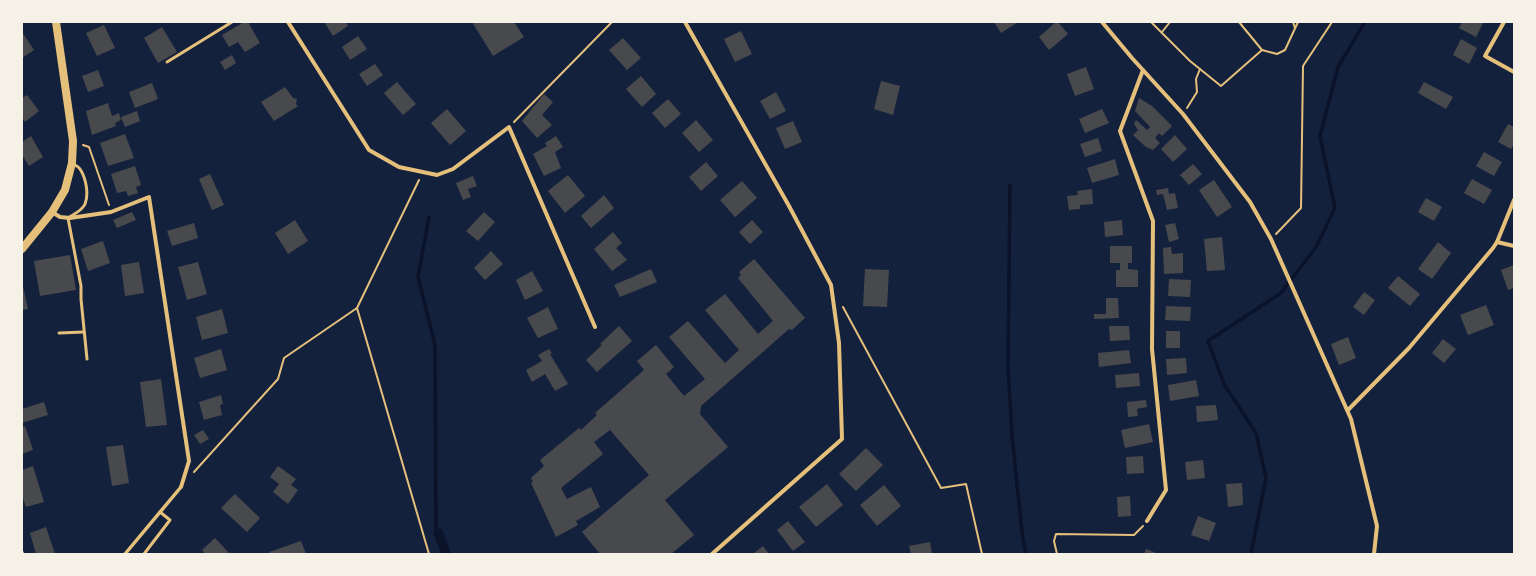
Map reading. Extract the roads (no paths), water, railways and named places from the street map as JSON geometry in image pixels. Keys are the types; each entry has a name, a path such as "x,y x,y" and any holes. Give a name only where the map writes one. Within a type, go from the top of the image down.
{"main road":[{"path":"22,249 52,212 64,190 72,163 73,141 56,22"}],"street":[{"path":"288,22 369,150 399,167 437,175 453,169 509,127 595,327"},
{"path":"685,22 789,206 831,285 839,343 842,439 712,554"},
{"path":"1102,22 1183,114 1250,202 1271,239 1351,419 1377,526 1374,554"},
{"path":"1504,22 1485,56 1514,72"},
{"path":"1143,70 1120,131 1153,221 1152,349 1166,490 1147,521"},
{"path":"52,212 60,217 68,218 111,212 149,197 190,461 181,487 125,554"},
{"path":"1348,410 1409,348 1497,242 1514,200"},
{"path":"1497,242 1514,246"}],"lane":[{"path":"167,62 232,22"},
{"path":"72,163 80,169 85,181 87,194 85,204 80,211 68,218 81,286 87,359"},
{"path":"59,333 84,332"},
{"path":"144,554 170,520 160,512"}],"water":[{"path":"436,528 442,529 451,554 441,554 433,533"}],"waterway":[{"path":"1251,554 1266,478 1256,433 1224,384 1208,341 1281,293 1316,247 1335,208 1320,136 1338,67 1365,22"},
{"path":"1010,185 1008,369 1012,435 1022,533 1026,554"},
{"path":"429,217 418,277 435,345 436,528"}]}
